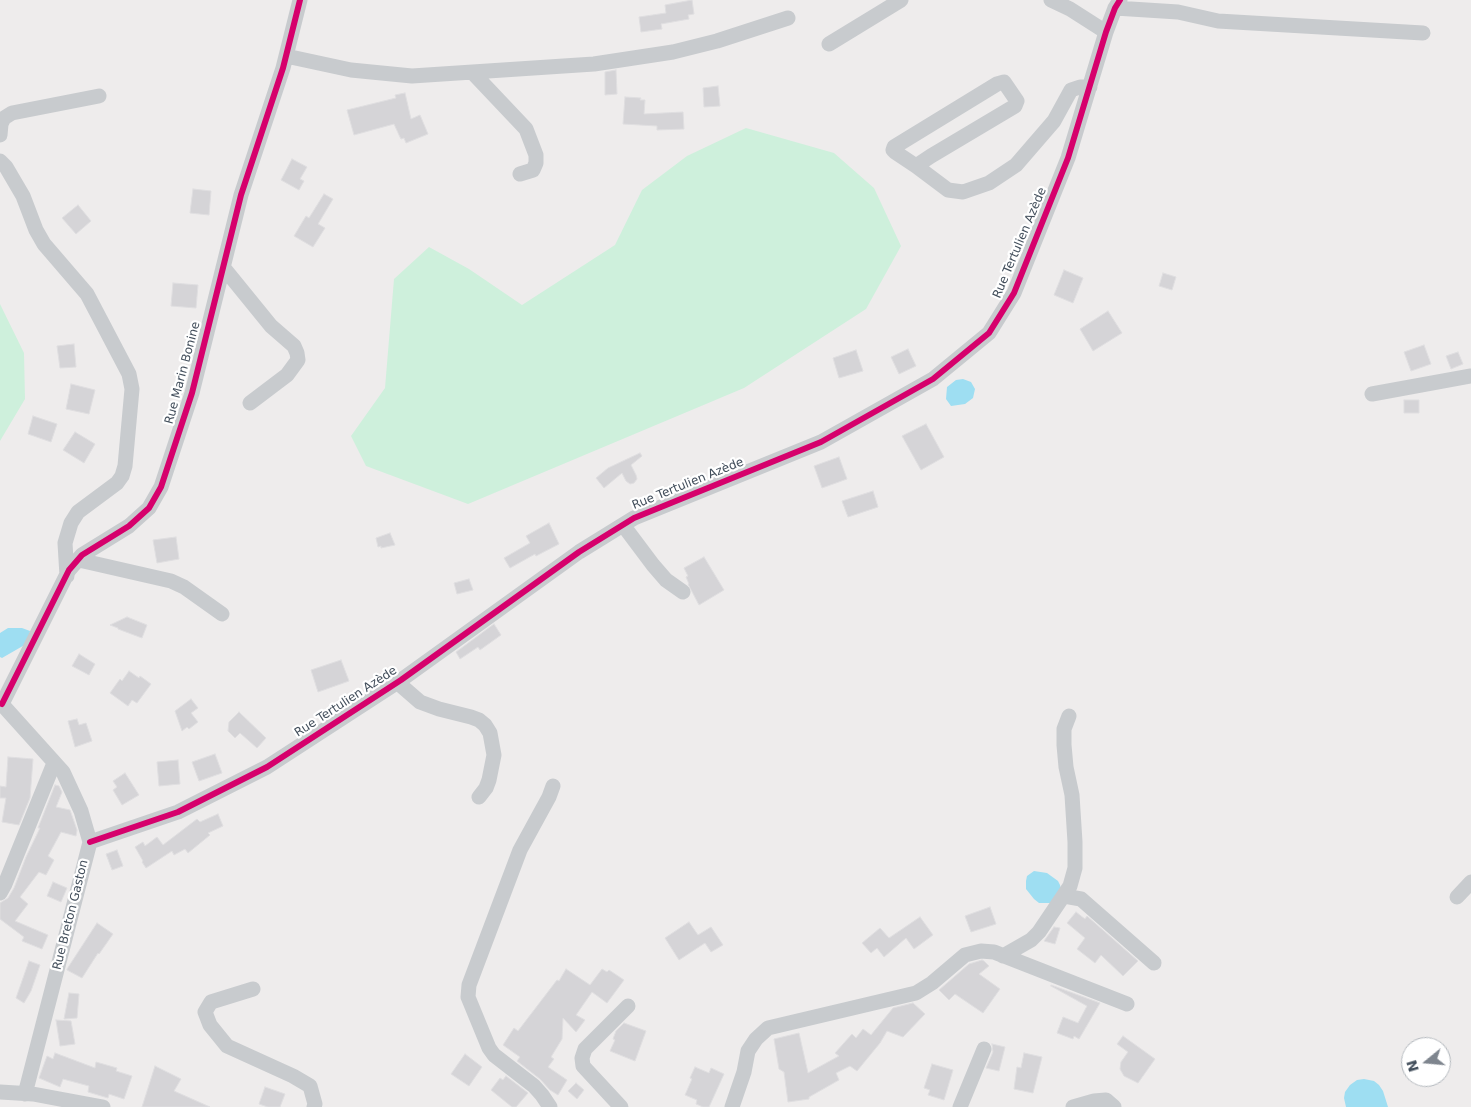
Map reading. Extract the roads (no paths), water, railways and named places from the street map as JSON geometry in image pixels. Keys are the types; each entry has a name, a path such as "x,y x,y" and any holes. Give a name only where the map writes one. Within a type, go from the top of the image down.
{"street":[{"name":"Rue Marin Bonine","path":"1,703 66,576 88,551 129,526 149,508 161,486 192,393 241,194 286,56 300,0"},
{"path":"829,44 901,0"},
{"path":"1051,0 1070,9 1106,32"},
{"path":"1117,4 1178,12 1218,21 1423,34"},
{"name":"Rue Tertulien Azède","path":"90,842 178,812 267,767 397,682 579,552 634,518 821,442 933,379 989,333 1014,293 1068,158 1106,32 1117,4"},
{"path":"286,56 351,70 412,76 594,64 673,52 717,41 788,18"},
{"path":"473,73 526,129 536,155 536,163 533,170 520,174"},
{"path":"916,166 1016,106 1018,101 1004,82 997,84 894,147 893,150 948,190 963,192 990,183 1016,165 1054,121 1071,90 1080,87 1090,87"},
{"path":"0,135 1,124 4,118 12,113 99,96"},
{"path":"0,161 6,167 23,196 36,230 44,244 87,294 129,374 132,390 125,466 122,476 117,483 78,512 71,524 65,543 66,576"},
{"path":"223,266 271,326 294,346 297,353 298,360 287,375 250,403"},
{"path":"1372,394 1471,376"},
{"path":"623,525 666,580 683,592"},
{"path":"79,560 171,581 184,587 222,614"},
{"path":"397,682 420,702 471,717 485,725 490,733 494,755 489,780 479,797"},
{"name":"Rue Breton Gaston","path":"1,703 63,772 82,811 90,842 25,1094"},
{"path":"1003,956 1035,936 1070,886 1075,868 1072,795 1066,767 1064,744 1064,729 1068,716"},
{"path":"0,893 54,763"},
{"path":"550,1107 534,1086 494,1055 468,997 469,985 520,850 554,786"},
{"path":"1457,897 1471,882"},
{"path":"1064,896 1081,899 1154,963"},
{"path":"732,1107 744,1072 748,1051 756,1039 768,1028 916,993 932,983 965,955 981,951 994,952 1127,1004"},
{"path":"254,989 211,1002 206,1012 210,1024 227,1046 310,1086 315,1104 314,1107"},
{"path":"621,1107 583,1066 582,1058 584,1050 628,1006"},
{"path":"960,1107 984,1049"},
{"path":"0,1092 33,1094 104,1107"},
{"path":"1073,1107 1094,1101 1106,1100 1114,1107"}],"water":[{"path":"963,379 971,382 975,389 973,398 965,404 951,406 946,399 947,387 956,380"},
{"path":"8,628 22,628 30,631 28,643 2,658 0,657 0,633"},
{"path":"1034,871 1047,873 1058,881 1061,890 1051,903 1039,903 1026,889 1027,876"},
{"path":"1357,1080 1374,1081 1379,1085 1388,1107 1346,1107 1345,1092"}]}
